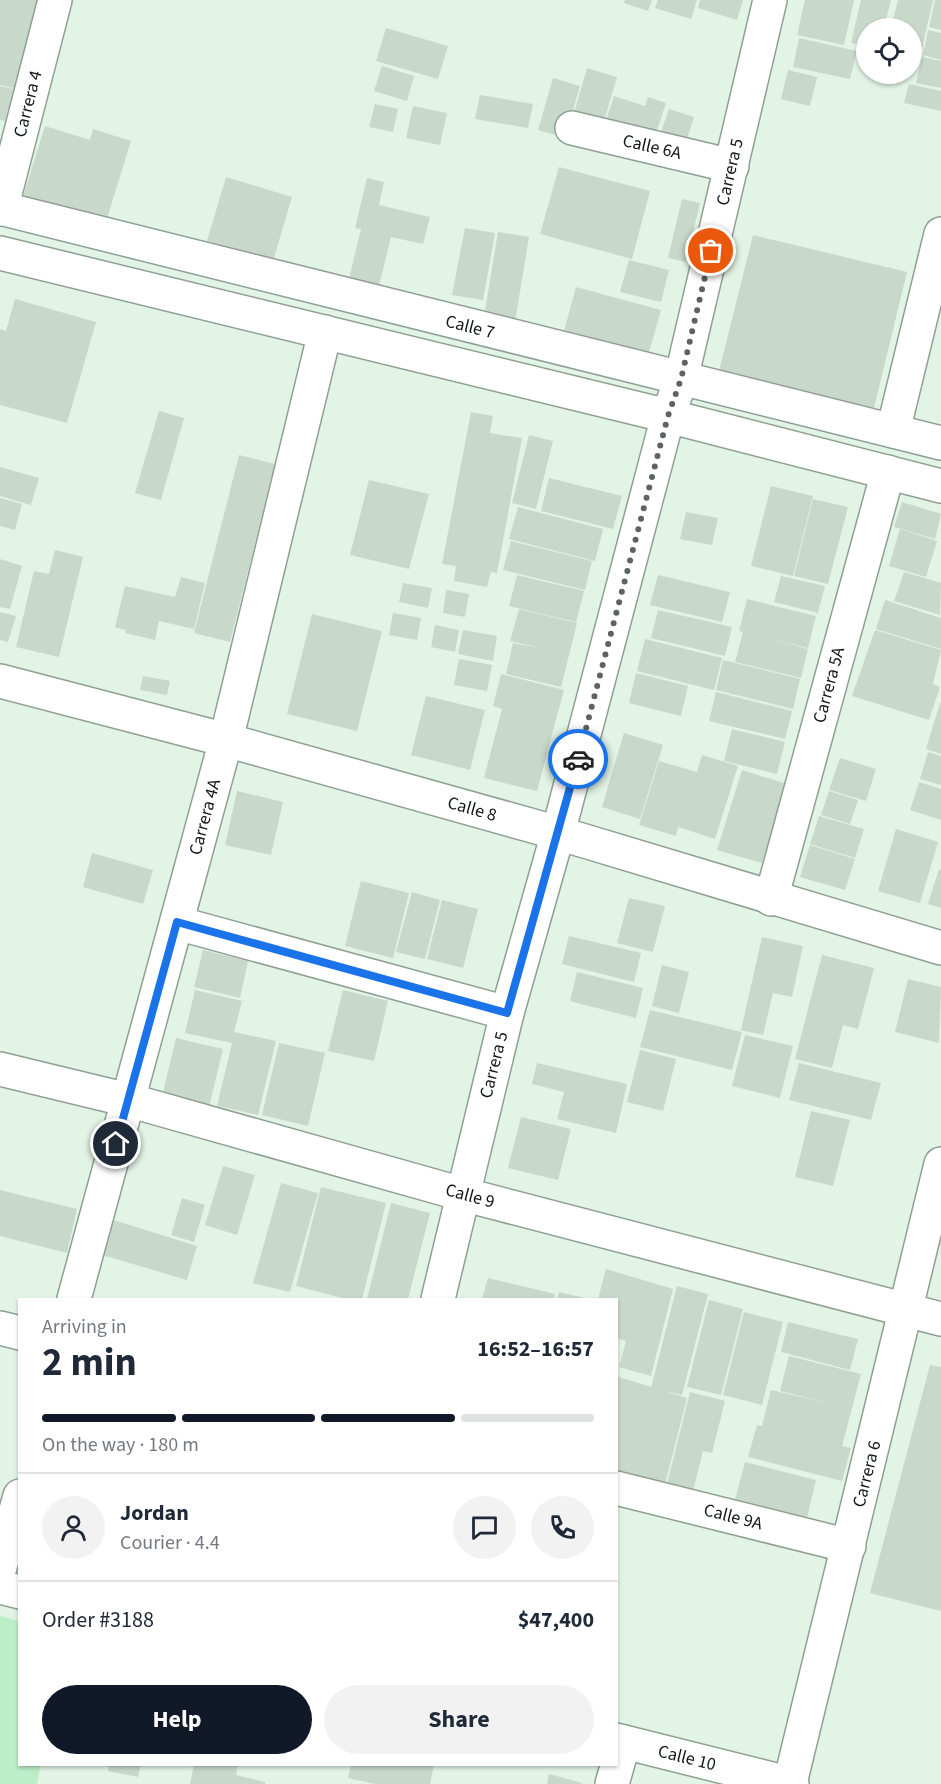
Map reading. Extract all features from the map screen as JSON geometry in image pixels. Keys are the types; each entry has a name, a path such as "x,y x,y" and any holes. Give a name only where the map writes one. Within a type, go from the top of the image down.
{"street":[{"name":"Carrera 4","path":"1,209 55,0"},
{"name":"Carrera 5","path":"438,1298 507,1013 558,833 668,416 681,379 770,0"},
{"name":"Calle 6A","path":"572,128 732,166"},
{"name":"Calle 7","path":"1,209 941,443"},
{"path":"893,431 941,234"},
{"path":"0,253 668,416 941,486"},
{"name":"Carrera 4A","path":"74,1298 226,740 326,332"},
{"name":"Carrera 5A","path":"771,899 888,472"},
{"name":"Calle 8","path":"0,681 226,740 558,833 771,899 941,948"},
{"path":"177,922 507,1013"},
{"name":"Calle 9","path":"0,1069 128,1100 462,1194 941,1319"},
{"name":"Carrera 6","path":"791,1784 941,1164"},
{"path":"0,1328 18,1332"},
{"name":"Calle 9A","path":"618,1488 849,1546"},
{"path":"0,1567 18,1503"},
{"path":"0,1587 18,1592"},
{"name":"Calle 10","path":"620,1741 791,1784"},
{"path":"612,1784 615,1766"}],"green space":[{"path":"0,1616 18,1621 18,1766 41,1766 37,1784 0,1784"}],"building":[{"path":"0,0 39,0 21,90 0,85"},
{"path":"625,0 652,0 648,11 624,3"},
{"path":"658,0 697,0 691,19 655,8"},
{"path":"700,0 743,0 737,20 698,8"},
{"path":"805,0 854,0 844,45 797,35"},
{"path":"861,0 891,0 886,18 857,18"},
{"path":"898,0 933,0 922,48 922,18 894,18"},
{"path":"935,0 941,0 941,30 929,27"},
{"path":"856,22 856,44 851,43"},
{"path":"386,28 448,46 438,79 376,61"},
{"path":"928,30 941,33 941,60 923,55"},
{"path":"799,38 856,51 850,79 793,67"},
{"path":"922,57 941,61 941,88 921,84"},
{"path":"382,66 414,76 407,101 374,91"},
{"path":"587,68 617,77 602,128 572,120"},
{"path":"788,70 817,77 810,106 781,99"},
{"path":"553,78 580,86 565,138 538,130"},
{"path":"909,84 941,91 941,111 904,103"},
{"path":"0,86 14,89 5,121 0,120"},
{"path":"480,95 533,104 528,128 475,119"},
{"path":"614,96 645,106 648,97 666,103 652,145 603,129"},
{"path":"375,104 398,109 393,132 369,127"},
{"path":"413,106 447,113 440,145 406,138"},
{"path":"669,109 694,117 683,152 657,143"},
{"path":"45,126 90,140 93,129 131,141 104,228 21,203"},
{"path":"559,167 650,191 632,259 540,234"},
{"path":"226,177 292,197 273,261 207,241"},
{"path":"367,178 384,182 379,205 430,217 423,244 391,237 378,290 348,283 361,229 355,228"},
{"path":"682,199 700,203 686,262 668,258"},
{"path":"465,228 495,233 483,300 452,295"},
{"path":"498,232 529,237 515,322 484,317"},
{"path":"753,235 907,272 874,408 719,371"},
{"path":"629,260 669,270 661,302 620,292"},
{"path":"576,287 661,310 647,359 563,335"},
{"path":"15,299 96,322 67,423 0,405 0,329 6,331"},
{"path":"159,411 184,418 161,500 135,493"},
{"path":"471,412 493,416 490,433 522,438 497,573 491,572 487,587 454,581 456,566 442,564"},
{"path":"529,435 553,441 536,509 512,503"},
{"path":"239,455 275,464 230,642 194,633"},
{"path":"0,467 39,478 31,505 0,496"},
{"path":"549,478 622,496 613,529 541,511"},
{"path":"369,480 429,494 409,569 350,555"},
{"path":"771,486 813,496 793,576 751,566"},
{"path":"0,498 22,504 15,530 0,526"},
{"path":"813,499 848,507 828,584 794,576"},
{"path":"902,502 941,514 935,539 894,527"},
{"path":"518,507 603,529 595,561 509,539"},
{"path":"686,512 718,518 712,545 680,539"},
{"path":"900,529 937,541 926,577 889,566"},
{"path":"511,541 592,561 585,590 503,570"},
{"path":"55,550 83,557 59,657 16,647 34,571 49,574"},
{"path":"0,559 22,566 10,609 0,607"},
{"path":"904,572 941,583 940,615 894,601"},
{"path":"517,575 584,591 576,622 509,606"},
{"path":"658,575 730,592 722,622 650,605"},
{"path":"781,576 825,586 818,613 774,602"},
{"path":"181,577 205,583 194,629 159,621 155,640 125,633 126,630 115,627 125,586 175,597"},
{"path":"403,583 432,588 428,608 399,602"},
{"path":"446,590 469,594 465,617 443,613"},
{"path":"747,599 816,616 808,648 771,639 808,649 801,678 735,662 743,632 739,631"},
{"path":"885,600 941,618 941,649 876,629"},
{"path":"519,609 577,623 561,687 506,674 513,643 545,649 510,641"},
{"path":"658,610 732,627 725,656 651,638"},
{"path":"0,612 16,616 8,642 0,640"},
{"path":"393,613 421,618 417,640 389,635"},
{"path":"312,614 382,631 357,731 287,714"},
{"path":"435,625 459,630 455,652 431,647"},
{"path":"463,630 497,636 493,661 458,654"},
{"path":"875,630 941,650 933,684 940,687 929,720 852,696"},
{"path":"645,639 722,658 714,690 637,671"},
{"path":"459,659 492,665 487,691 454,685"},
{"path":"723,660 800,679 793,709 716,690"},
{"path":"636,673 688,686 681,716 629,703"},
{"path":"501,674 564,690 537,791 484,778 502,709 493,706"},
{"path":"143,676 170,681 167,695 140,690"},
{"path":"716,692 792,711 785,739 709,721"},
{"path":"426,696 485,710 470,770 411,755"},
{"path":"941,703 941,754 926,749"},
{"path":"732,729 785,742 777,774 724,761"},
{"path":"624,733 663,745 640,819 602,807"},
{"path":"928,752 941,756 941,785 920,779"},
{"path":"702,755 738,766 715,839 678,827 676,836 639,825 659,761 697,772"},
{"path":"840,758 876,769 866,801 829,790"},
{"path":"742,770 790,785 765,864 717,850"},
{"path":"919,782 941,789 941,820 910,810"},
{"path":"237,791 283,802 271,855 225,845"},
{"path":"829,791 858,800 850,824 821,815"},
{"path":"819,816 864,829 855,858 810,844"},
{"path":"896,829 938,842 920,903 878,891"},
{"path":"810,845 855,859 845,890 800,877"},
{"path":"92,853 153,870 143,904 83,887"},
{"path":"939,869 941,870 941,908 928,904"},
{"path":"361,881 409,893 393,958 345,946"},
{"path":"412,892 440,900 425,959 396,952"},
{"path":"629,898 665,906 653,952 617,943"},
{"path":"442,900 478,909 463,968 427,959"},
{"path":"569,936 641,953 634,982 562,964"},
{"path":"762,937 803,946 792,997 773,993 763,1035 741,1030"},
{"path":"203,950 248,961 240,998 194,987"},
{"path":"822,955 874,968 858,1029 843,1025 832,1068 795,1059"},
{"path":"662,965 689,972 679,1013 652,1006"},
{"path":"577,972 643,988 636,1018 570,1001"},
{"path":"908,979 941,987 939,1043 895,1032"},
{"path":"195,990 242,1001 234,1032 276,1041 258,1115 217,1106 232,1043 185,1033"},
{"path":"343,990 388,1001 374,1061 328,1051"},
{"path":"650,1010 742,1032 732,1070 640,1047"},
{"path":"745,1035 793,1046 780,1098 732,1086"},
{"path":"176,1038 223,1049 208,1111 161,1101"},
{"path":"279,1043 325,1053 308,1126 262,1115"},
{"path":"640,1050 676,1059 663,1111 627,1102"},
{"path":"537,1063 627,1084 616,1133 557,1119 564,1092 532,1084"},
{"path":"799,1063 881,1083 871,1120 789,1100"},
{"path":"811,1111 850,1120 833,1186 795,1177"},
{"path":"521,1117 571,1129 558,1180 508,1168"},
{"path":"223,1166 255,1175 237,1235 205,1225"},
{"path":"281,1183 318,1193 290,1292 253,1283"},
{"path":"321,1187 386,1203 362,1298 342,1298 296,1286"},
{"path":"0,1190 77,1209 67,1253 0,1236"},
{"path":"182,1198 205,1205 194,1242 171,1235"},
{"path":"391,1203 430,1213 408,1298 367,1298"},
{"path":"110,1219 197,1246 187,1280 99,1254"},
{"path":"606,1269 673,1289 651,1376 619,1367 626,1341 618,1339 618,1298 598,1298"},
{"path":"488,1278 555,1294 554,1298 482,1298"},
{"path":"677,1286 708,1294 682,1395 651,1388"},
{"path":"559,1292 585,1298 557,1298"},
{"path":"709,1300 743,1309 721,1395 687,1387"},
{"path":"744,1312 783,1322 762,1405 723,1395"},
{"path":"788,1322 858,1339 850,1370 781,1352"},
{"path":"789,1356 861,1374 842,1446 851,1448 842,1481 748,1457 757,1425 762,1426 771,1390 835,1405 780,1391"},
{"path":"930,1365 941,1367 941,1611 870,1593"},
{"path":"618,1377 687,1398 665,1484 618,1472"},
{"path":"690,1392 725,1401 712,1453 703,1451 693,1491 667,1484"},
{"path":"745,1462 816,1480 807,1518 735,1500"},
{"path":"109,1766 141,1766 138,1777 108,1771"},
{"path":"194,1766 238,1766 236,1775 265,1782 265,1784 190,1784"},
{"path":"351,1766 434,1766 430,1784 375,1784 348,1778"},
{"path":"549,1774 582,1783 547,1784"}],"way so far":[{"path":"578,759 668,416 681,379 711,251"}],"route":[{"path":"116,1144 177,922 507,1013 578,759"}]}
